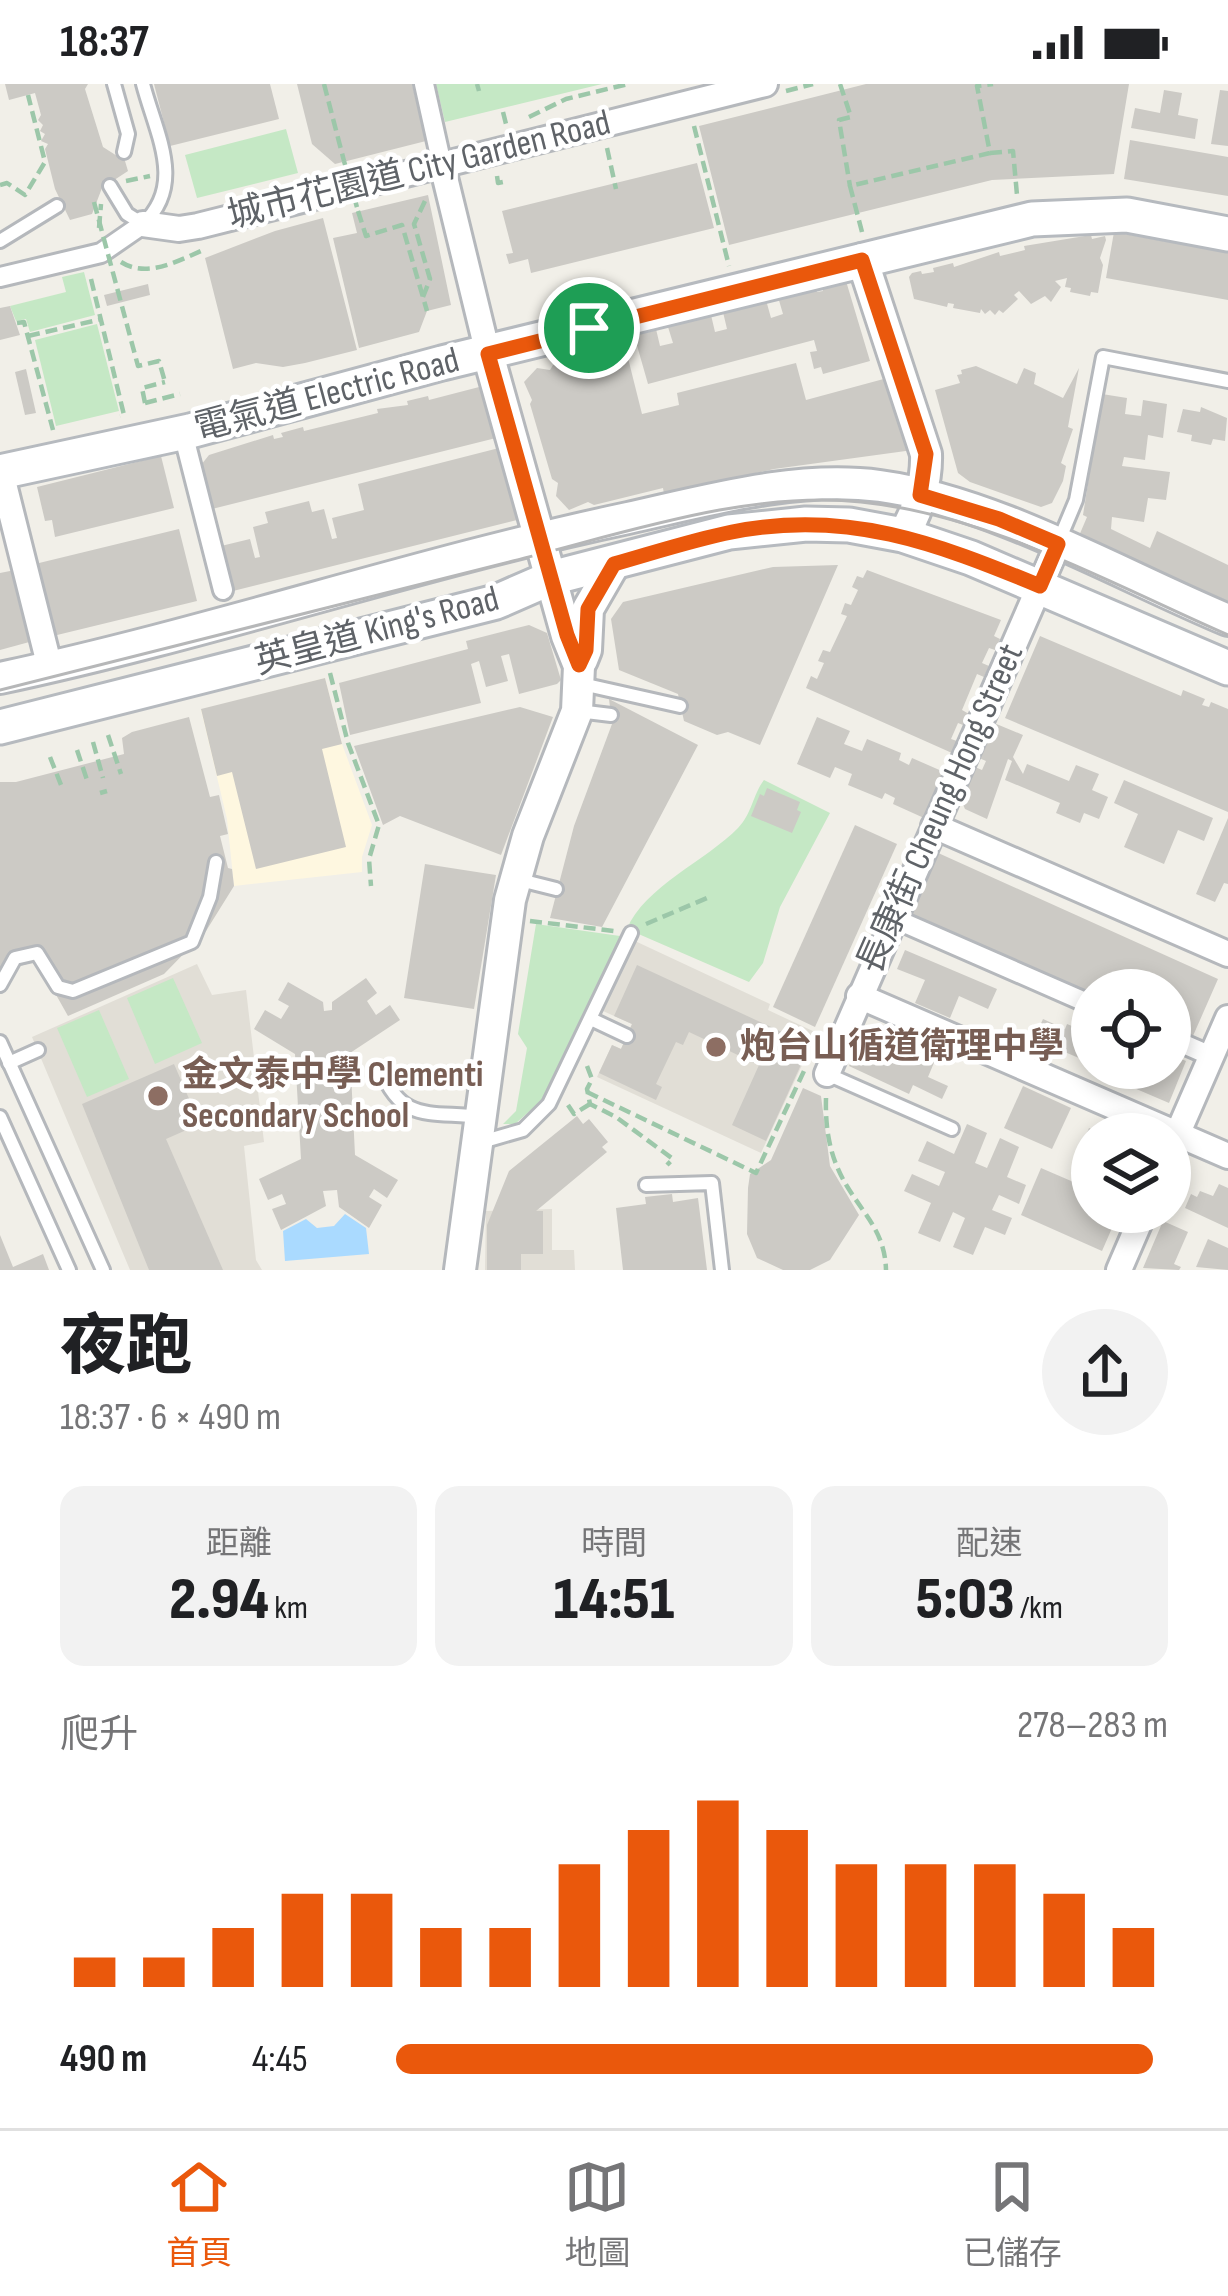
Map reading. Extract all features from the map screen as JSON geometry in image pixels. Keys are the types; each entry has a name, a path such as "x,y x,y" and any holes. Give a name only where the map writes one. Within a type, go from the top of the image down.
{"main road":[{"name":"電氣道 Electric Road","path":"0,472 183,433 488,354 863,248 1088,214 1127,214 1228,234"},
{"name":"英皇道 King's Road","path":"0,727 496,602 551,578 729,532 770,526 849,525 904,535 1040,586 1228,668"}],"street":[{"path":"424,84 488,354 579,687"},
{"name":"城市花園道 City Garden Road","path":"143,224 198,226 765,84"},
{"path":"0,277 101,253 143,224"},
{"path":"863,248 926,454 920,495 904,535"},
{"path":"183,433 223,590"},
{"path":"0,472 50,668"},
{"name":"英皇道 King's Road","path":"0,678 540,536 774,489 862,485 920,495 999,519 1228,620"},
{"name":"長康街 Cheung Hong Street","path":"818,1068 859,996 1058,544"},
{"path":"460,1270 500,957 522,834 579,687 588,609 614,564"},
{"path":"934,826 1228,954"},
{"path":"892,918 1071,996"},
{"path":"859,996 1111,1113"},
{"path":"1189,1113 1216,1063 1228,1018"},
{"path":"1191,1146 1228,1156"},
{"path":"1119,1270 1135,1233"}],"lane":[{"path":"114,84 128,134 124,152"},
{"path":"106,196 143,224 157,211 168,184 143,84"},
{"path":"0,241 57,206"},
{"path":"1058,544 1076,500 1102,357 1228,381"},
{"path":"579,687 680,706"},
{"path":"579,687 611,716"},
{"path":"0,986 15,958 37,953 58,987 73,991 192,942 210,897 216,862"},
{"path":"516,879 556,889"},
{"path":"381,1070 391,1096 411,1110 480,1130 523,1130 559,1090 625,933"},
{"path":"591,1019 627,1036"},
{"path":"0,1042 104,1270"},
{"path":"9,1063 38,1050"},
{"path":"818,1068 952,1129"},
{"path":"0,1117 69,1270"},
{"path":"646,1185 712,1183 722,1270"}],"path":[{"path":"324,84 365,236 402,225 427,311"},
{"path":"840,84 850,117 839,120 863,248"},
{"path":"990,153 977,86 993,84"},
{"path":"0,185 7,183 25,195 45,162 28,95"},
{"path":"503,112 507,128"},
{"path":"691,115 731,272"},
{"path":"606,142 616,189"},
{"path":"850,186 990,153 1013,152 1017,198"},
{"path":"423,297 430,279 414,224 428,195"},
{"path":"106,196 138,366 159,361 165,382 142,388 146,403 180,394"},
{"path":"85,257 124,415 107,419"},
{"path":"28,336 102,319"},
{"path":"17,323 24,322 54,433"},
{"path":"31,391 42,388"},
{"path":"328,665 348,742 379,825 370,860 370,886"},
{"path":"108,735 121,774"},
{"path":"93,742 103,778"},
{"path":"76,750 87,780"},
{"path":"50,757 63,790"},
{"path":"532,921 625,933 707,898"},
{"path":"580,1043 592,1079 587,1092 590,1104 616,1117 674,1160 646,1185"},
{"path":"587,1092 756,1173 818,1068"},
{"path":"818,1068 829,1145 848,1189 881,1235 886,1270"},
{"path":"559,1090 574,1114 590,1104"}],"shaded area":[{"path":"325,678 342,744 372,825 362,872 234,886 227,819 201,710"},
{"name":"炮台山循道衛理中學","path":"635,941 770,1004 768,1010 817,1033 761,1153 597,1077 612,1045 621,1049 632,1024 603,1011"},
{"name":"金文泰中學 Clementi Secondary School","path":"197,964 212,995 246,990 264,1142 244,1146 256,1260 262,1270 130,1270 32,1037"},
{"path":"552,1209 552,1250 574,1250 575,1270 485,1270 486,1211"}],"green space":[{"path":"436,84 602,84 445,122"},
{"path":"286,129 298,173 197,198 185,155"},
{"path":"84,272 95,315 30,332 26,319 16,321 10,306 66,292 62,277"},
{"path":"97,324 119,411 56,426 35,340"},
{"path":"764,780 830,813 780,907 763,963 749,982 627,929 661,887 738,828"},
{"path":"536,924 620,936 589,1014 584,1014 541,1101 515,1124 503,1124 516,1111 527,1048 518,1034"},
{"path":"173,978 202,1043 155,1064 127,998"},
{"path":"99,1010 129,1079 87,1097 57,1028"}],"water":[{"path":"345,1214 366,1228 369,1254 285,1261 283,1231 306,1219 317,1228 334,1226"}],"building":[{"path":"5,84 88,84 85,89 103,147 125,161 128,171 102,188 92,214 70,220 55,189 45,149 48,144 41,141 45,134 40,131 43,125 38,120 35,93 9,100"},
{"path":"154,84 270,84 279,119 170,146"},
{"path":"297,84 412,84 426,141 335,164 312,144"},
{"path":"866,84 1129,84 1114,174 992,180 729,245 699,126"},
{"path":"1164,90 1182,93 1178,115 1198,119 1195,139 1131,128 1135,108 1160,113"},
{"path":"1220,90 1228,91 1228,146 1211,144"},
{"path":"1130,140 1228,157 1228,196 1124,179"},
{"path":"697,163 714,228 531,273 528,259 509,264 506,254 513,253 502,211"},
{"path":"428,195 451,305 427,311 419,332 359,348 333,238 357,233 352,213"},
{"path":"323,218 357,350 283,367 256,363 233,369 205,258"},
{"path":"1114,232 1228,253 1228,300 1106,278"},
{"path":"1091,235 1106,240 1098,293 1090,296 1070,292 1065,287 1067,278 1055,281 1061,287 1051,302 1045,296 1031,304 1019,291 1014,295 1018,299 995,315 990,310 985,314 981,309 980,313 914,299 912,273"},
{"path":"846,281 870,361 823,374 821,367 814,369 810,352 817,351 814,340 648,384 634,335 656,329 660,346 673,343 668,327 711,315 715,332 727,329 723,312 766,300 771,318 783,314 778,297 815,287 823,291 822,286"},
{"path":"148,284 150,295 107,306 104,295"},
{"path":"10,306 20,335 0,340 0,308"},
{"path":"625,346 642,414 679,405 677,393 796,363 806,400 891,377 913,450 774,469 664,494 663,488 569,510 556,496 558,483 552,479 524,382 537,368 550,370 553,365"},
{"path":"976,366 1017,384 1024,368 1036,373 1034,384 1063,398 1079,368 1068,427 1073,429 1061,463 1066,466 1063,481 1052,503 1041,507 970,482 958,473 935,390 960,383 957,375 961,370"},
{"path":"26,369 36,413 25,415 15,372"},
{"path":"483,386 496,438 212,509 201,465 209,455 273,435 274,439 283,437 281,433 303,427 304,431 378,413 377,409 408,405 407,401"},
{"path":"1102,394 1127,398 1125,414 1141,416 1143,400 1167,404 1163,438 1148,435 1145,460 1124,457 1122,466 1170,472 1166,500 1148,498 1144,522 1112,517 1111,529 1150,548 1157,531 1228,565 1228,601 1132,561 1073,550 1087,517 1083,515"},
{"path":"1201,407 1227,418 1225,441 1213,439 1211,445 1177,432 1183,409 1200,412"},
{"path":"499,448 517,520 233,591 221,546 250,539 255,558 260,557 253,527 268,523 265,512 309,501 312,512 324,509 332,539 337,538 332,518 364,510 358,484"},
{"path":"161,456 174,508 55,537 52,520 45,521 37,487"},
{"path":"179,529 197,601 53,636 35,564"},
{"path":"838,565 760,745 684,721 678,694 619,670 611,619 623,602 773,567"},
{"path":"15,570 33,641 0,650 0,573"},
{"path":"867,570 1001,620 994,636 1000,639 982,663 989,666 984,677 977,674 962,710 969,714 963,725 958,723 951,739 957,741 952,753 806,688 811,676 817,679 824,663 818,661 823,650 830,652 847,616 841,614 858,590 852,587 857,576 863,578"},
{"path":"529,625 547,633 561,680 557,684 519,694 509,654 501,656 508,681 486,687 479,661 471,664 481,703 350,735 339,683 468,649 466,641"},
{"path":"1040,636 1181,696 1183,690 1205,699 1202,705 1209,707 1211,702 1228,709 1228,812 1005,718"},
{"path":"325,678 342,744 322,749 346,847 256,869 232,772 217,776 201,709"},
{"path":"609,699 698,745 602,927 550,918 574,826 612,724"},
{"path":"520,707 553,717 501,855 400,816 383,825 354,746"},
{"path":"189,717 210,797 219,795 228,834 220,836 234,886 206,931 164,974 68,1016 37,961 0,972 0,782 124,754 122,738 132,732"},
{"path":"817,717 850,731 844,744 862,751 867,739 901,753 899,760 909,765 912,758 944,772 924,818 893,804 895,798 885,793 882,799 848,785 852,774 835,767 830,778 797,764"},
{"path":"994,723 1023,735 1013,757 1023,774 1027,764 1069,781 1076,765 1099,774 1092,790 1108,797 1099,819 1084,813 1080,823 1056,813 1060,803 1005,780 1012,761 1008,759 987,819 965,809 961,800 975,767 982,770 986,761 979,758"},
{"path":"1124,780 1213,818 1204,841 1178,830 1164,864 1124,847 1138,814 1114,803"},
{"path":"767,788 800,802 792,833 751,816"},
{"path":"1228,818 1228,884 1224,883 1215,902 1196,894"},
{"path":"855,825 897,844 815,1027 773,1007"},
{"path":"936,852 1218,979 1191,1040 1191,969 1071,969 1071,994 905,921"},
{"path":"425,864 496,875 474,1009 404,998"},
{"path":"905,950 997,989 988,1009 959,996 950,1018 915,1003 925,980 897,969"},
{"path":"637,965 810,1045 766,1141 732,1125 759,1065 689,1032 683,1045 676,1042 656,1084 662,1087 656,1100 599,1073 612,1045 621,1049 632,1024 614,1016"},
{"path":"366,978 377,993 367,1001 376,1015 390,1005 400,1020 350,1053 355,1155 398,1180 387,1198 374,1189 369,1197 382,1205 369,1228 339,1207 337,1190 323,1191 326,1206 281,1230 272,1209 286,1204 282,1194 268,1200 259,1179 301,1159 295,1054 254,1029 265,1010 281,1019 289,1006 278,1000 288,982 323,1002 324,1011 332,1010 332,1002"},
{"path":"1043,1019 1065,1029 1071,1026 1071,1055 1034,1039"},
{"path":"895,1038 936,1058 928,1077 948,1086 942,1099 913,1085 909,1094 849,1066 858,1048 885,1061"},
{"path":"174,1064 200,1124 166,1139 223,1270 149,1270 82,1104"},
{"path":"1023,1086 1071,1108 1052,1149 1004,1128"},
{"path":"803,1088 821,1096 830,1166 859,1215 830,1260 810,1270 783,1270 757,1258 747,1234 748,1188 750,1174 771,1160"},
{"path":"1136,1089 1175,1089 1169,1103"},
{"path":"577,1116 583,1124 589,1119 608,1142 602,1147 607,1152 536,1211 543,1211 543,1254 521,1254 521,1270 487,1270 487,1225 509,1171"},
{"path":"967,1124 987,1133 975,1163 987,1168 1000,1138 1019,1147 1007,1177 1026,1185 1019,1204 999,1195 992,1210 1012,1218 1005,1235 985,1227 973,1255 953,1247 965,1218 953,1212 940,1242 918,1233 931,1203 904,1191 912,1174 939,1186 945,1172 918,1161 927,1141 954,1154"},
{"path":"1041,1168 1071,1181 1071,1233 1110,1233 1102,1251 1021,1215"},
{"path":"1219,1184 1228,1188 1228,1228 1191,1211 1191,1194 1197,1197 1200,1191 1213,1196"},
{"path":"672,1194 673,1202 698,1198 707,1270 623,1270 616,1208 646,1204 645,1197"},
{"path":"1158,1233 1188,1233 1174,1264 1179,1270 1143,1268"},
{"path":"0,1235 13,1267 43,1254 49,1270 0,1270"},
{"path":"1208,1239 1228,1248 1228,1270 1196,1267"}],"tram line":[{"path":"0,690 686,517 774,502 818,500 909,509 1003,536 1228,635"}],"place":[{"name":"炮台山循道衛理中學","path":"716,1047"},
{"name":"金文泰中學 Clementi Secondary School","path":"158,1096"}],"route":[{"path":"862,260 926,454 920,495 999,519 1058,544 1040,586 904,535 849,525 770,526 729,532 614,564 588,609 586,650 579,665 488,354 589,328 862,260"}]}
